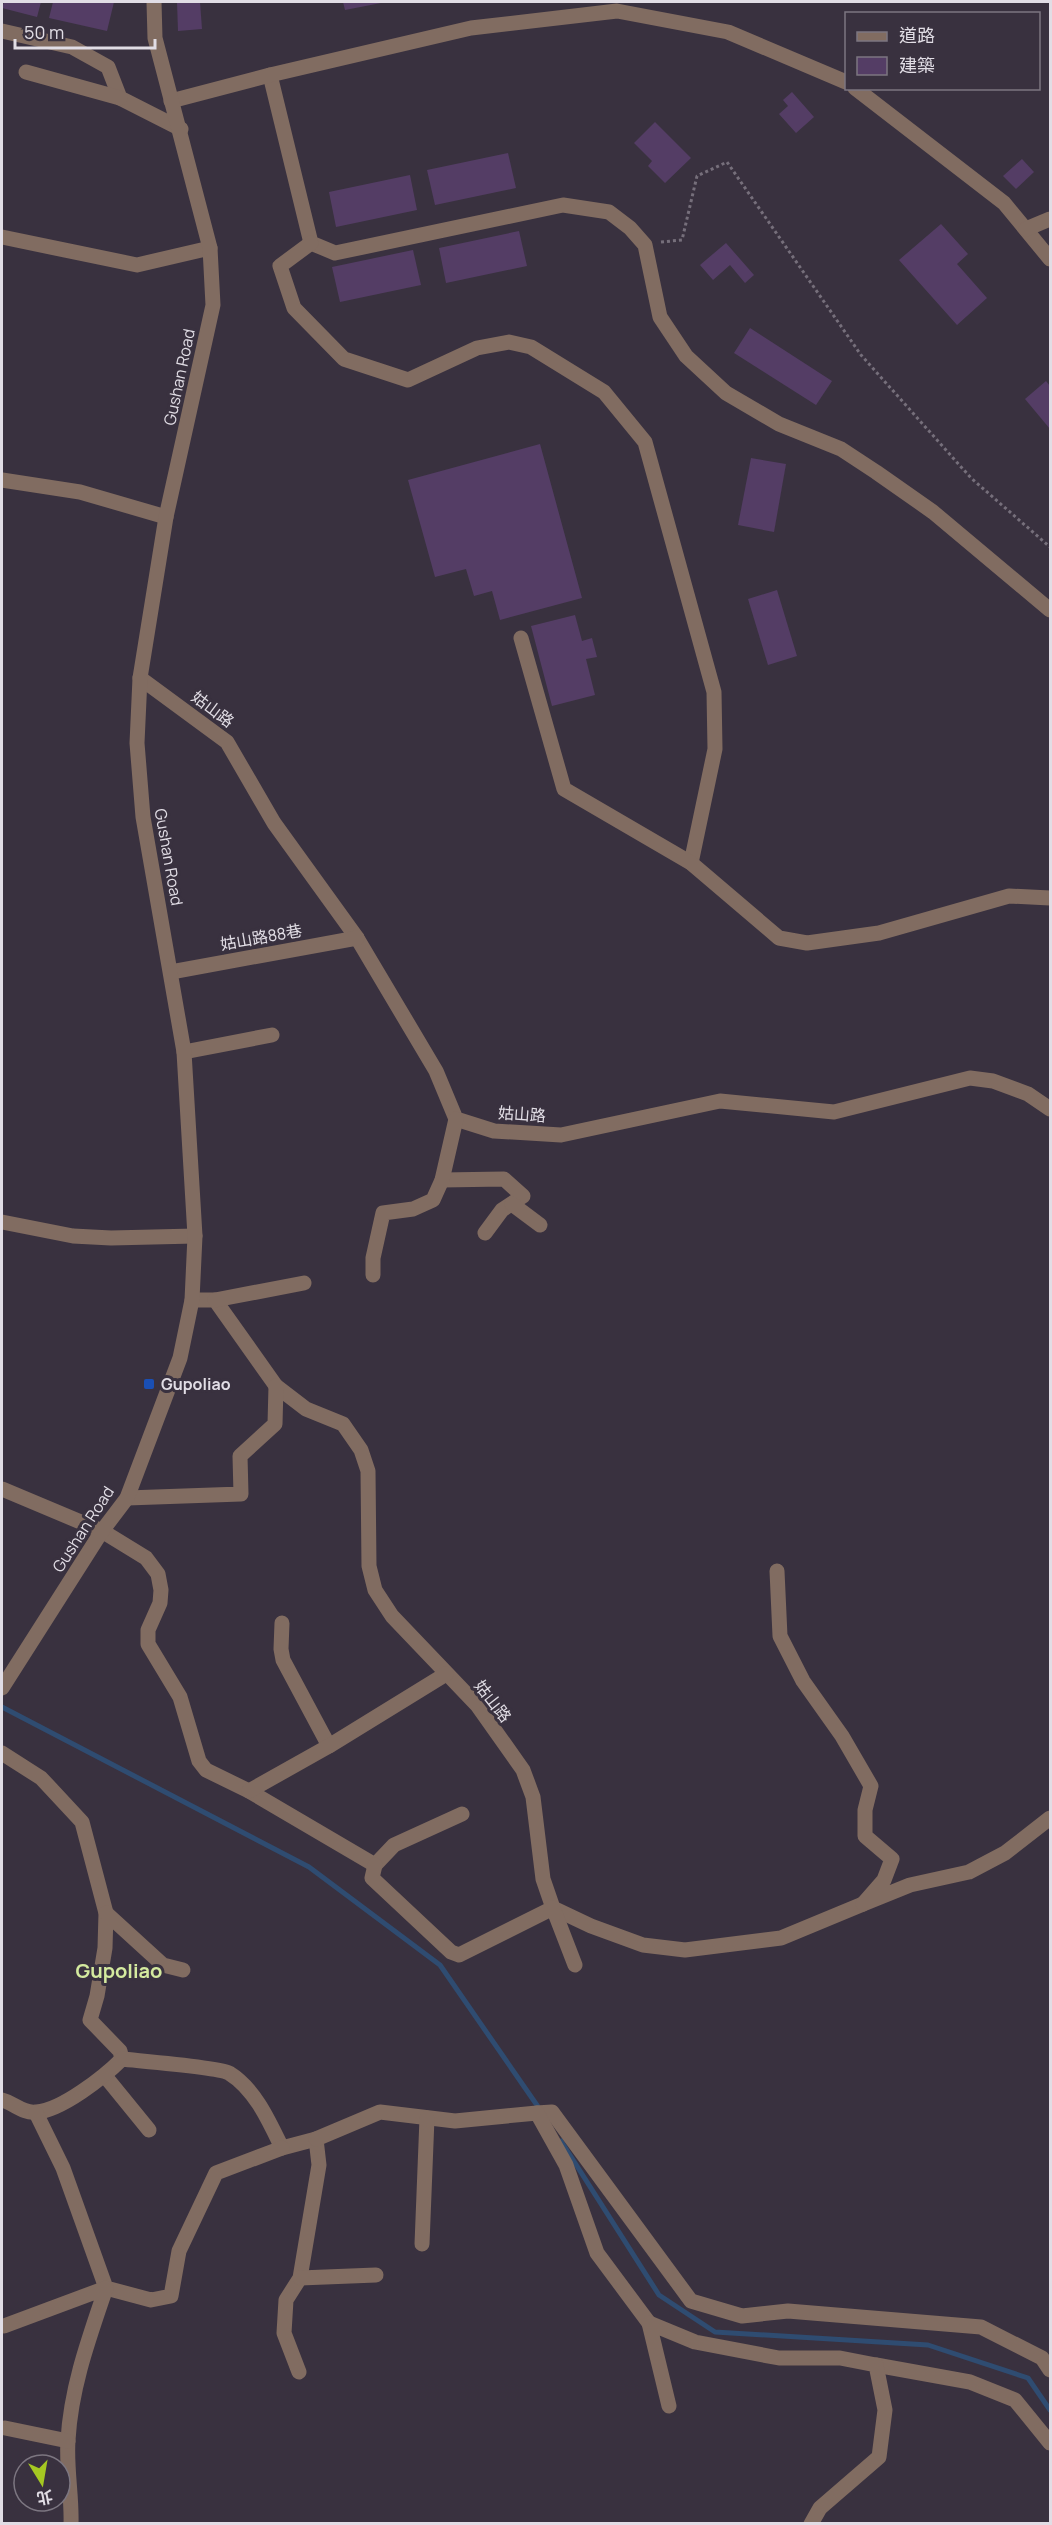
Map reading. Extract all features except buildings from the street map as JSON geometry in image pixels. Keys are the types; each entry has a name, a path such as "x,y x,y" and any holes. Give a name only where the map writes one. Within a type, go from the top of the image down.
{"street":[{"name":"Gushan Road","path":"3,1685 102,1531 127,1498 180,1358 192,1300 195,1236 184,1052 143,818 136,743 140,678 166,517 213,305 210,248 181,129 171,101 155,38 154,2"},
{"path":"171,101 270,75 471,28 617,11 728,32 845,82"},
{"path":"2,31 72,47 108,67 120,98"},
{"path":"26,72 120,98 181,129"},
{"path":"270,75 311,243"},
{"path":"858,90 1004,203 1050,259"},
{"path":"311,243 335,253 563,205 609,212 630,228 645,245 660,317 686,356 726,393 779,424 841,449 876,472 933,512 1050,610"},
{"path":"1026,229 1050,219"},
{"path":"2,237 137,265 210,248"},
{"path":"311,243 280,266 294,308 344,359 408,380 477,348 508,342 531,347 604,392 645,442 714,692 715,749 691,863"},
{"path":"2,480 80,492 166,517"},
{"path":"520,638 564,789 691,863 780,938 807,943 879,933 1010,896 1050,898"},
{"name":"姑山路","path":"140,678 227,742 274,823 357,938 436,1071 456,1119 494,1131 561,1135 720,1101 834,1112 970,1078 993,1081 1028,1094 1050,1108"},
{"name":"姑山路88巷","path":"171,972 357,938"},
{"path":"184,1052 272,1035"},
{"path":"373,1275 373,1258 383,1213 413,1209 432,1200 442,1180 456,1119"},
{"path":"442,1180 504,1179 523,1196 502,1210 484,1233"},
{"path":"512,1204 540,1225"},
{"path":"2,1222 73,1236 111,1238 195,1236"},
{"path":"192,1300 215,1300 304,1283"},
{"name":"姑山路","path":"215,1300 276,1386 306,1409 343,1424 362,1450 368,1471 369,1566 375,1590 392,1616 477,1705 529,1782 543,1879 575,1965"},
{"path":"127,1498 240,1494 240,1456 275,1424 276,1386"},
{"path":"2,1489 102,1531 146,1558 158,1574 160,1604 148,1630 148,1644 180,1696 199,1761 206,1770 249,1791 375,1865"},
{"path":"777,1571 780,1636 803,1681 842,1736 871,1786 865,1810 865,1836 892,1859 884,1880 863,1904"},
{"path":"282,1623 280,1649 283,1660 329,1746"},
{"path":"249,1791 329,1746 446,1674"},
{"path":"2,1753 41,1778 82,1822 106,1913 105,1948 97,1996 90,2020 120,2052 123,2059"},
{"path":"462,1814 394,1845 375,1865 372,1878 451,1952 459,1955 553,1908 591,1926 643,1945 685,1950 781,1938 910,1885 969,1872 1005,1853 1050,1818"},
{"path":"106,1913 163,1965 183,1970"},
{"path":"2,2100 24,2111 36,2113 50,2109 105,2076 123,2059"},
{"path":"123,2059 227,2072 248,2089 266,2114 282,2148"},
{"path":"105,2076 149,2130"},
{"path":"3,2326 106,2289 151,2300 171,2296 179,2251 216,2173 282,2148 316,2139 380,2112 455,2121 552,2112 691,2301 742,2316 788,2312 981,2326 1042,2358 1050,2370"},
{"path":"36,2113 63,2168 106,2289 79,2365 68,2441 72,2499 70,2523"},
{"path":"537,2114 566,2165 597,2253 649,2323 669,2406"},
{"path":"422,2244 428,2118"},
{"path":"299,2372 284,2333 286,2300 300,2278 319,2165 316,2139"},
{"path":"300,2278 376,2275"},
{"path":"649,2323 695,2342 779,2358 840,2358 970,2382 1015,2400 1050,2443"},
{"path":"811,2523 820,2508 879,2457 885,2410 876,2365"},
{"path":"5,2428 68,2441"}],"path":[{"path":"645,245 682,240 697,176 727,162 861,354 972,478 1050,547"}],"waterway":[{"path":"2,1707 309,1867 440,1965 541,2111"},
{"path":"561,2141 659,2295 715,2332 928,2345 1028,2378 1050,2410"}],"place":[{"name":"Gupoliao","path":"149,1384"}],"district":[{"name":"Gupoliao","path":"119,1971"}]}
